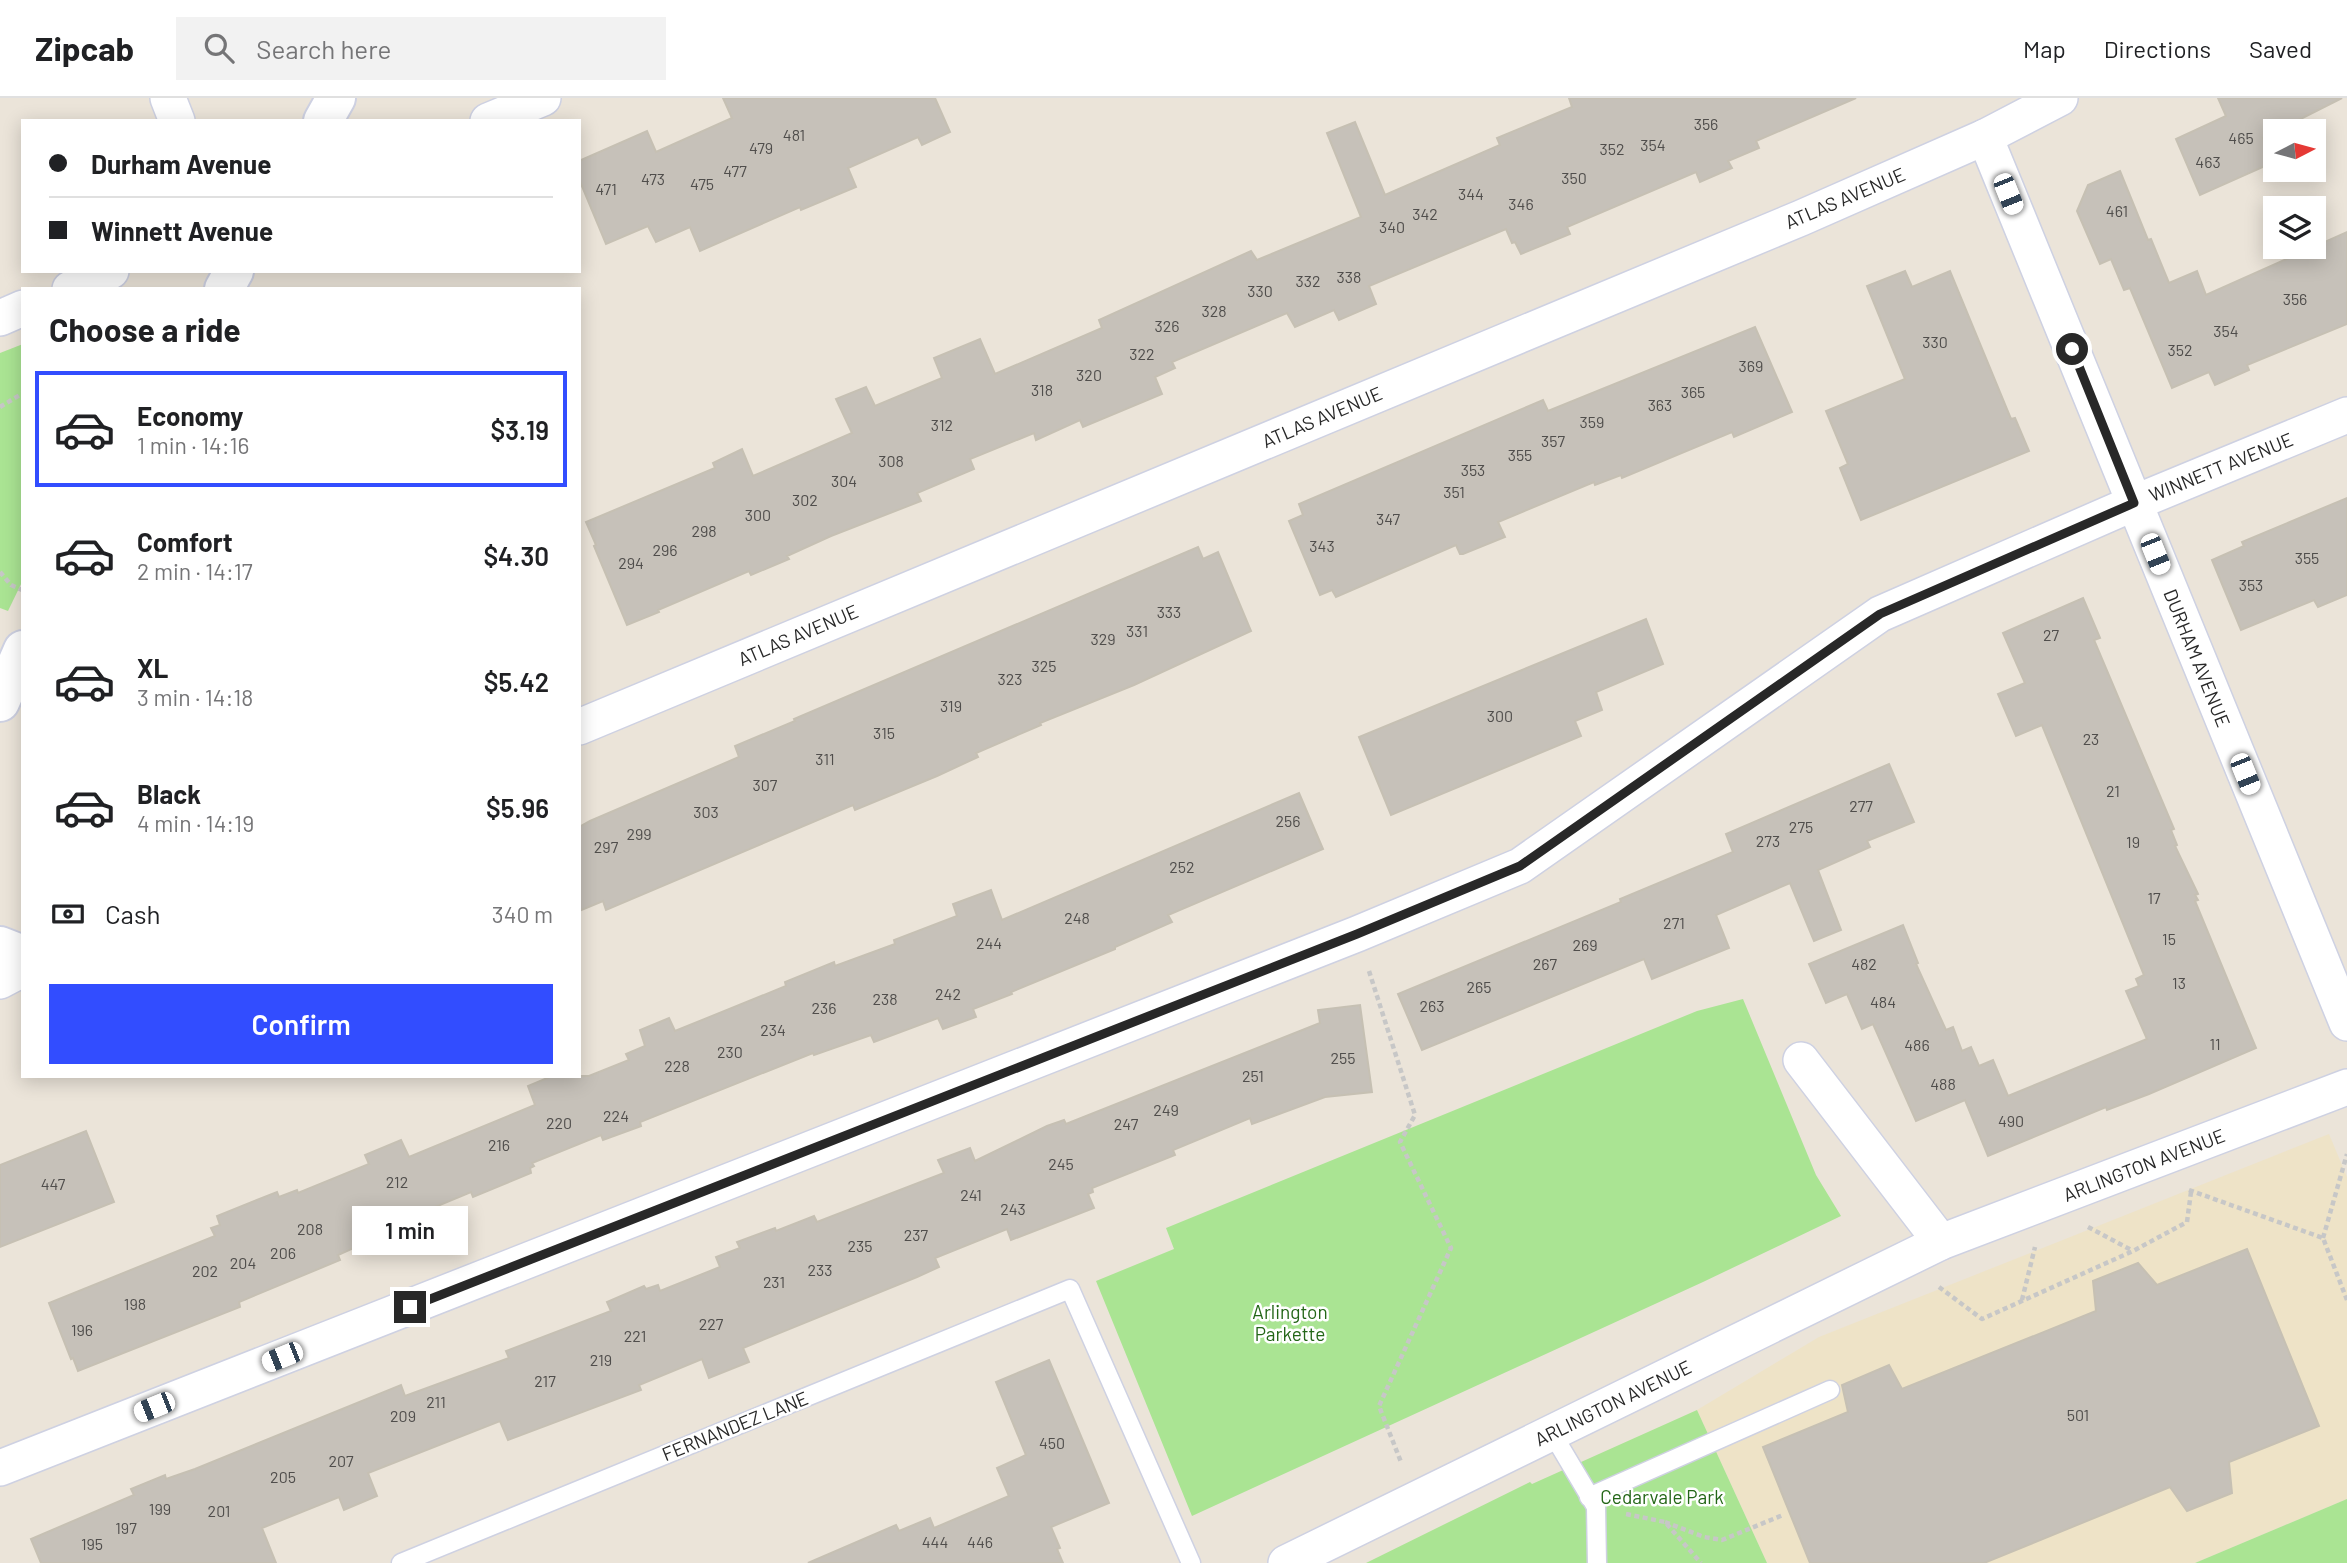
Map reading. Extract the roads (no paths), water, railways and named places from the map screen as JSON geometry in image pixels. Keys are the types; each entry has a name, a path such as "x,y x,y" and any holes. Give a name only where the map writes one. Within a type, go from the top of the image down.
{"street":[{"path":"168,98 176,119"},
{"path":"324,119 336,98"},
{"path":"493,119 543,98"},
{"name":"ATLAS AVENUE","path":"581,726 1801,218 1985,137 2060,98"},
{"name":"DURHAM AVENUE","path":"1985,137 2347,1023"},
{"path":"74,287 106,273"},
{"path":"0,318 21,309"},
{"name":"WINNETT AVENUE","path":"0,1468 1357,934 1520,866 1880,614 2134,503 2347,415"},
{"path":"0,702 21,655"},
{"path":"0,946 21,954"},
{"path":"0,981 21,970"},
{"path":"1801,1060 1941,1242"},
{"name":"ARLINGTON AVENUE","path":"1286,1563 1941,1242 2347,1087"}],"lane":[{"name":"FERNANDEZ LANE","path":"401,1563 1070,1289 1191,1563"},
{"path":"1592,1502 1830,1390"},
{"path":"1552,1433 1592,1502 1597,1563"}],"park label":[{"name":"Arlington Parkette","path":"1290,1323"},
{"name":"Cedarvale Park","path":"1662,1497"}]}
